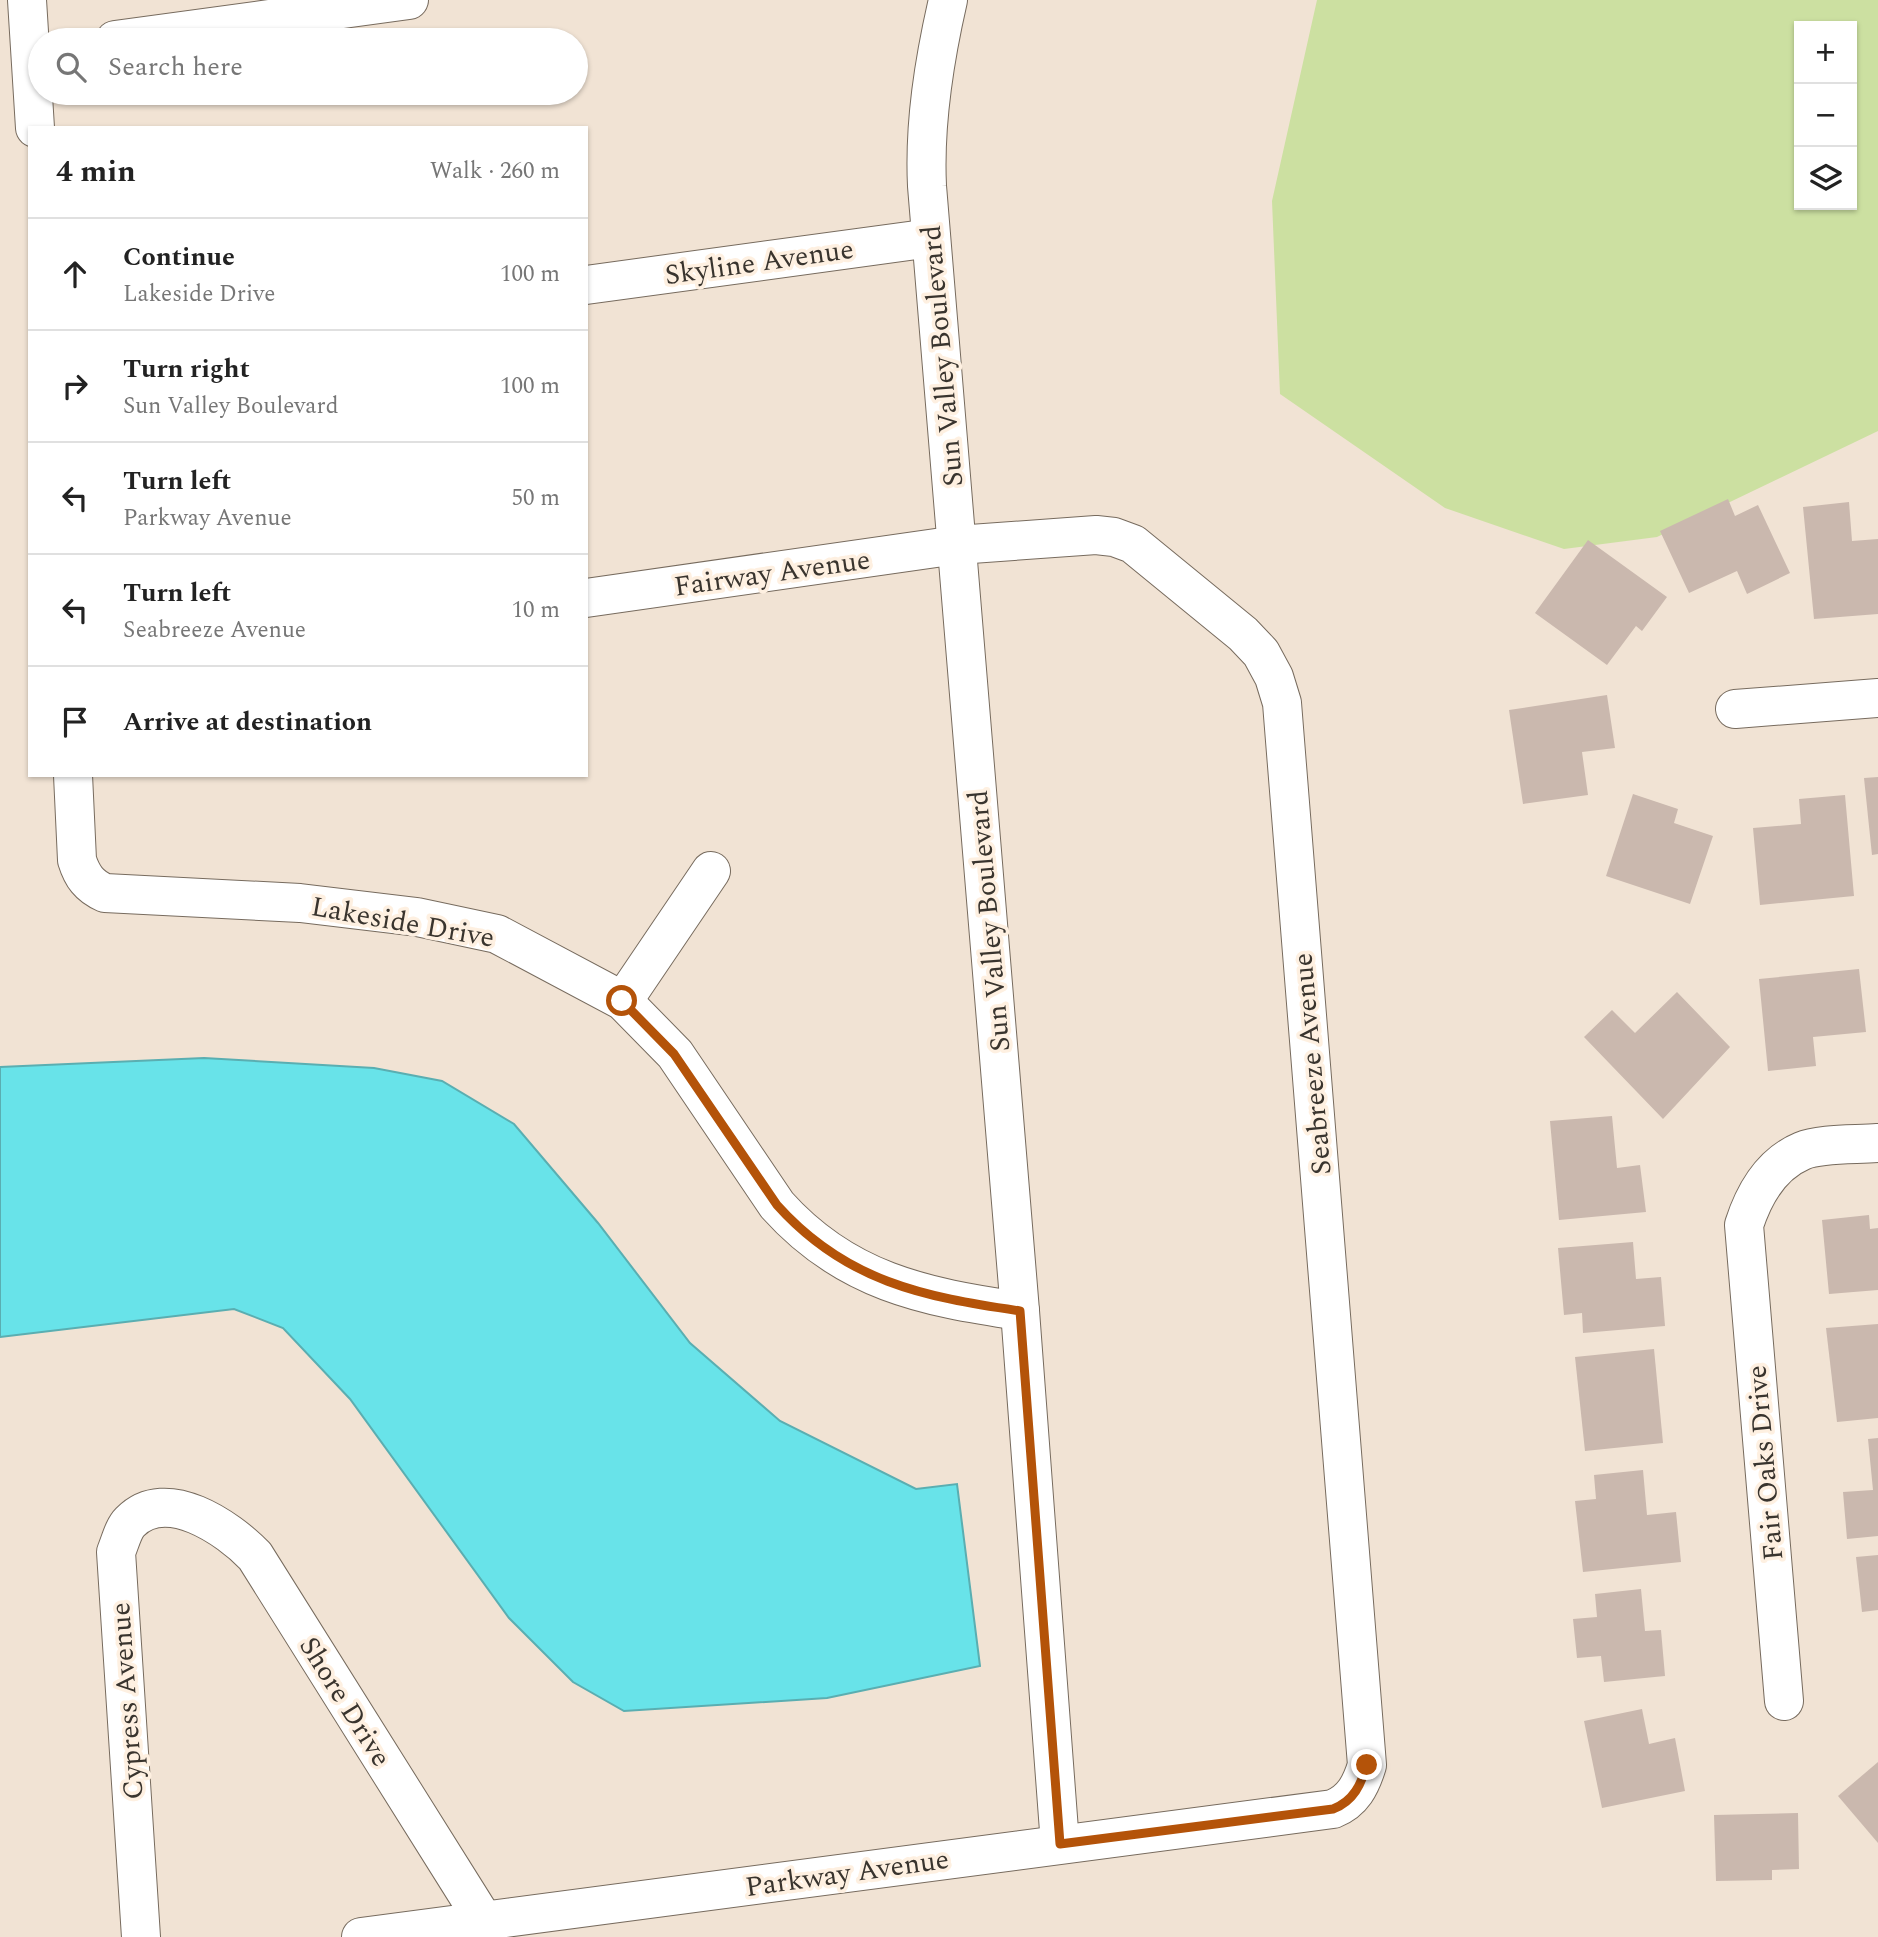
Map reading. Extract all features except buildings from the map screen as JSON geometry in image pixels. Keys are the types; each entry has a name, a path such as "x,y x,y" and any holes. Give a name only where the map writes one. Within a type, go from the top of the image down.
{"street":[{"path":"27,0 31,28"},
{"path":"204,28 410,0"},
{"name":"Sun Valley Boulevard","path":"948,0 932,82 925,149 1020,1311 1060,1844"},
{"path":"35,105 35,126"},
{"name":"Skyline Avenue","path":"588,285 932,238"},
{"name":"Seabreeze Avenue","path":"957,545 1096,535 1133,544 1243,634 1261,653 1274,677 1282,703 1367,1765 1357,1791 1342,1805 1333,1809"},
{"name":"Fairway Avenue","path":"588,598 957,545"},
{"path":"1735,709 1878,698"},
{"name":"Lakeside Drive","path":"73,777 76,860 87,881 104,893 268,900 407,916 498,934 535,951 622,1001 674,1054 777,1205 797,1227 839,1259 879,1280 919,1294 1020,1311"},
{"path":"622,1001 711,871"},
{"name":"Fair Oaks Drive","path":"1784,1700 1744,1225 1751,1202 1762,1184 1780,1165 1804,1150 1878,1143"},
{"name":"Shore Drive","path":"180,1510 221,1526 255,1556 484,1921"},
{"name":"Cypress Avenue","path":"141,1937 116,1552 127,1524 142,1512 180,1510"},
{"name":"Parkway Avenue","path":"361,1937 1333,1809"}],"green space":[{"path":"1317,0 1878,0 1878,431 1657,537 1564,549 1445,508 1280,394 1272,201"}],"water":[{"path":"204,1058 374,1068 442,1081 514,1124 598,1223 690,1343 780,1421 916,1489 957,1484 980,1666 827,1698 624,1711 573,1682 509,1618 350,1399 283,1328 234,1309 0,1337 0,1067"}],"route":[{"path":"622,1001 674,1054 777,1205 797,1227 839,1259 879,1280 919,1294 1020,1311 1060,1844 1333,1809 1342,1805 1357,1791 1367,1765"}]}
